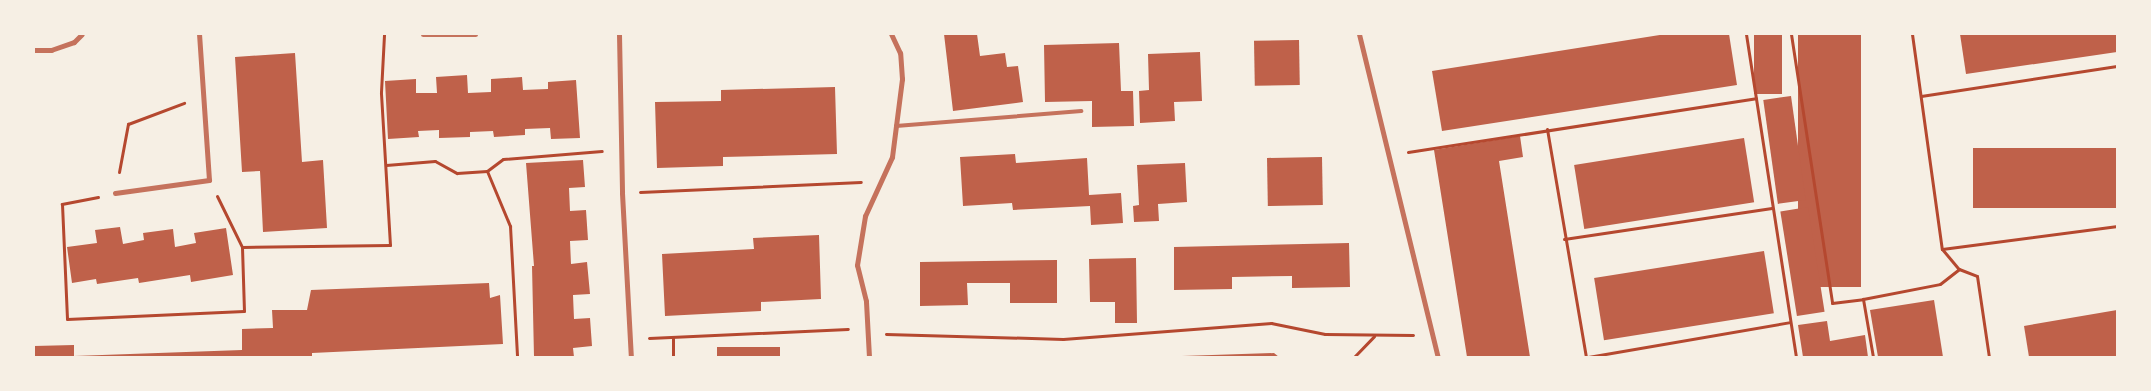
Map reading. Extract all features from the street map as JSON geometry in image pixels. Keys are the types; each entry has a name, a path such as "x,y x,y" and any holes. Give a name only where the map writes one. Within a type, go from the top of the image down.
{"street":[{"path":"34,50 51,50 74,42 82,34"},
{"path":"115,193 208,180 205,96 199,34"},
{"path":"423,34 475,34"},
{"path":"619,34 620,149 631,357"},
{"path":"869,357 870,334 866,301 857,265 866,216 879,182 892,157 902,79 900,53 891,34"},
{"path":"1359,34 1438,357"}],"lane":[{"path":"896,126 1081,111"}],"path":[{"path":"242,247 390,245 380,92 384,34"},
{"path":"1746,34 1796,357"},
{"path":"1791,34 1832,303 1940,284 1959,269"},
{"path":"1912,34 1942,249 1959,269 1977,276 1990,357"},
{"path":"1921,96 2117,66"},
{"path":"205,96 128,124 115,193 62,204 67,319 244,311 242,247 208,180"},
{"path":"1389,155 1756,98"},
{"path":"1547,129 1564,239 1587,357 1790,322"},
{"path":"386,165 436,161 457,173 487,171 503,159 620,149"},
{"path":"487,171 510,226 517,357"},
{"path":"622,193 879,182"},
{"path":"1564,239 1772,208"},
{"path":"1942,249 2117,226"},
{"path":"1863,299 1873,357"},
{"path":"631,337 672,338 846,329 870,334 1063,339 1271,324 1325,334 1433,334"},
{"path":"1354,357 1374,335"},
{"path":"672,338 673,357"}],"building":[{"path":"944,34 977,34 980,56 1005,53 1007,67 1018,66 1023,102 953,111"},
{"path":"1666,34 1729,34 1737,85 1442,131 1432,71"},
{"path":"1754,34 1782,34 1782,94 1754,94"},
{"path":"1798,34 1861,34 1861,287 1798,287"},
{"path":"1960,34 2117,34 2117,52 1966,74"},
{"path":"1299,40 1300,85 1255,86 1254,41"},
{"path":"1119,43 1121,91 1133,91 1134,126 1092,127 1092,101 1045,102 1044,45"},
{"path":"1200,52 1202,101 1174,102 1175,121 1140,123 1139,91 1149,90 1148,54"},
{"path":"295,53 302,162 323,160 327,228 263,232 260,171 242,172 235,57"},
{"path":"467,75 468,93 491,92 491,79 522,77 523,90 548,89 548,82 576,80 580,138 551,139 550,128 525,129 525,135 494,137 493,131 470,132 470,137 439,138 439,130 418,131 419,137 388,139 385,81 416,79 416,93 437,93 436,77"},
{"path":"835,87 837,154 723,157 723,166 657,168 655,102 721,101 721,90"},
{"path":"1791,96 1806,200 1778,204 1763,100"},
{"path":"1520,136 1523,157 1499,161 1530,357 1467,357 1434,150"},
{"path":"1744,138 1754,202 1584,229 1574,165"},
{"path":"1973,148 2117,148 2117,208 1973,208"},
{"path":"1015,154 1016,163 1087,158 1089,195 1121,193 1123,223 1091,225 1090,206 1013,210 1012,203 963,206 960,157"},
{"path":"1322,157 1323,205 1268,206 1267,158"},
{"path":"583,160 585,187 569,188 570,211 586,210 588,240 570,241 571,264 587,262 590,294 573,295 574,319 590,318 592,346 573,348 574,357 534,357 532,266 534,266 526,163"},
{"path":"1185,163 1187,202 1158,204 1159,221 1134,222 1133,206 1139,205 1137,165"},
{"path":"1808,207 1825,312 1797,316 1780,211"},
{"path":"120,227 123,244 144,240 143,233 173,229 175,247 196,243 194,233 226,228 233,275 191,282 190,275 139,283 138,278 97,284 96,279 72,283 67,247 97,243 95,230"},
{"path":"819,235 821,299 761,302 761,311 665,316 662,254 754,249 753,238"},
{"path":"1349,243 1350,287 1292,288 1292,276 1232,277 1232,289 1174,290 1174,247"},
{"path":"1764,251 1774,313 1604,340 1594,278"},
{"path":"1136,258 1137,323 1115,323 1115,302 1090,302 1089,259"},
{"path":"1057,260 1057,303 1010,303 1010,283 967,283 968,305 920,306 920,262"},
{"path":"489,283 490,298 500,295 503,344 312,353 312,357 34,357 34,346 74,345 74,356 242,350 242,329 273,328 272,310 307,310 311,290"},
{"path":"1934,300 1943,357 1878,357 1870,310"},
{"path":"2117,310 2117,357 2029,357 2024,326"},
{"path":"1827,321 1830,341 1865,335 1868,357 1803,357 1798,325"},
{"path":"717,347 780,347 780,357 717,357"},
{"path":"1274,353 1279,357 1182,357 1182,356"}]}
